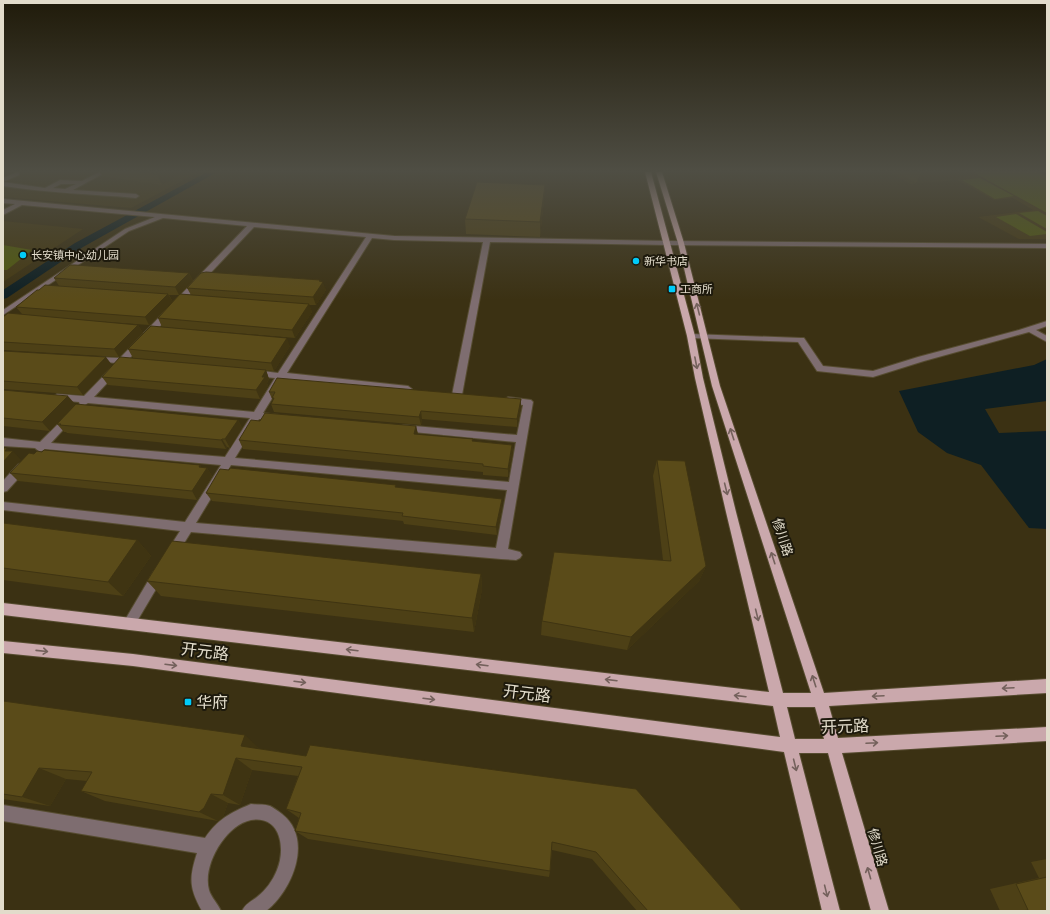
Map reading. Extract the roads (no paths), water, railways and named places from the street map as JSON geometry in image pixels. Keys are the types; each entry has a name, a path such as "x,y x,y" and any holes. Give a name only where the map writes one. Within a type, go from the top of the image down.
{"main road":[{"path":"660,215 831,911"},
{"name":"修川路","path":"673,215 716,386 820,700 880,911"},
{"name":"开元路","path":"3,609 778,700 820,700 1047,686"},
{"name":"开元路","path":"3,647 203,669 790,746 833,746 1047,734"}],"street":[{"path":"147,215 394,238 668,243 1047,246"},
{"path":"3,313 127,230 160,216"},
{"path":"3,488 252,225"},
{"path":"129,624 281,376 297,342 318,309 370,236"},
{"path":"457,395 487,240"},
{"path":"39,289 55,290"},
{"path":"691,336 801,340 820,369 874,374 921,359 1030,330 1047,322"},
{"path":"1030,330 1047,340"},
{"path":"91,359 138,362"},
{"path":"243,372 419,391"},
{"path":"48,397 288,418"},
{"path":"496,399 528,402 501,554"},
{"path":"397,428 521,439"},
{"path":"3,442 513,486"},
{"path":"3,506 188,527 516,555"},
{"path":"212,911 204,903 199,888 199,872 204,855 213,838 225,825 239,816 254,812 268,813 279,819 287,830 290,845 288,862 282,879 271,895 258,908 251,911"},
{"path":"3,813 208,847"}],"waterway":[{"path":"3,295 79,245 135,215"}],"place":[{"name":"长安镇中心幼儿园","path":"23,255"},
{"name":"新华书店","path":"636,261"},
{"name":"工商所","path":"672,289"},
{"name":"华府","path":"188,702"}]}
